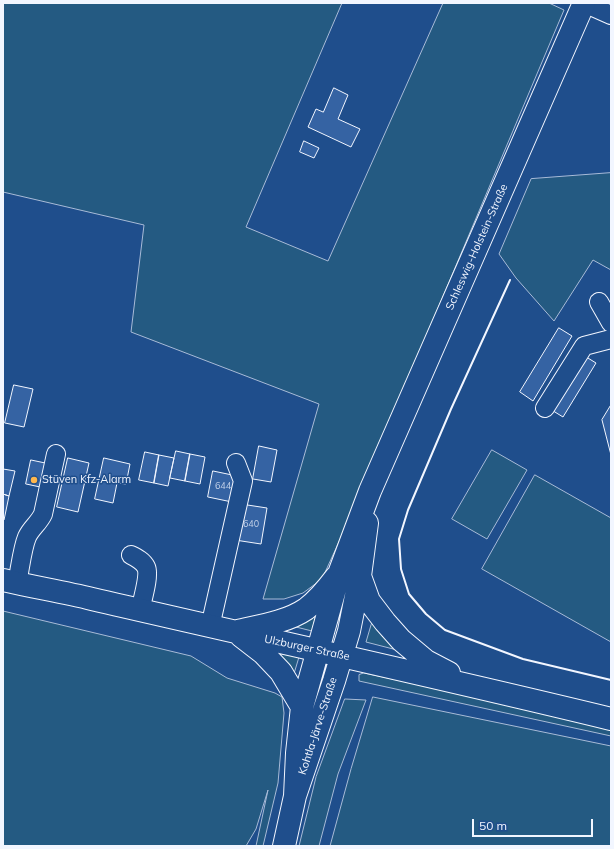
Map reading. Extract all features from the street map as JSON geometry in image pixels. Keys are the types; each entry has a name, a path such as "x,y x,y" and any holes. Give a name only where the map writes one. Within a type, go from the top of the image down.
{"main road":[{"name":"Schleswig-Holstein-Straße","path":"318,651 350,574 370,491 584,3"},
{"name":"Schleswig-Holstein-Straße","path":"341,656 349,630 350,574"},
{"path":"235,632 277,622 305,610 350,574 385,622 401,640 426,661 475,686"},
{"name":"Ulzburger Straße","path":"10,582 91,598 140,611 475,686 611,719"},
{"path":"235,632 263,653 274,664 284,676 302,707"},
{"name":"Kohtla-Järve-Straße","path":"295,796 297,746 302,707 318,651"},
{"name":"Kohtla-Järve-Straße","path":"284,846 295,796 341,656"}],"street":[{"path":"584,3 611,15"},
{"path":"599,302 611,323"},
{"path":"545,408 584,346 611,339"},
{"path":"10,582 26,538 32,528 41,520 56,454"},
{"path":"210,627 243,481 236,463"},
{"path":"131,555 140,560 146,566 148,574 140,611"}],"shaded area":[{"path":"3,3 342,3 246,227 328,261 443,3 549,3 564,10 343,533 322,579 303,593 284,599 263,599 319,404 131,332 144,225 3,192"},
{"path":"611,173 611,270 593,260 554,321 516,278 499,254 531,179"},
{"path":"492,450 527,470 487,539 452,519"},
{"path":"535,475 611,518 611,642 482,569"},
{"path":"318,606 312,631 288,625"},
{"path":"3,611 191,656 227,678 275,693 282,697 284,713 278,783 263,846 256,846 268,790 256,829 246,846 3,846"},
{"path":"374,621 397,650 366,642 371,625"},
{"path":"278,653 299,657 293,677"},
{"path":"364,673 611,725 611,736 359,681 359,675"},
{"path":"373,697 611,746 611,846 330,846"},
{"path":"345,699 366,700 338,774 319,846 299,846 316,777"}],"building":[{"path":"334,88 348,95 338,119 360,129 351,147 308,127 316,109 323,112"},
{"path":"304,141 319,148 314,158 300,152"},
{"path":"559,328 572,336 533,401 520,392"},
{"path":"583,355 596,363 563,417 550,409"},
{"path":"14,385 33,389 24,427 5,423"},
{"path":"611,405 611,455 602,420"},
{"path":"259,446 277,450 271,482 253,479"},
{"path":"176,451 190,454 185,481 170,478"},
{"path":"145,452 159,455 154,483 139,480"},
{"path":"190,454 205,457 200,484 185,481"},
{"path":"159,455 174,458 168,486 154,483"},
{"path":"68,458 89,463 78,512 57,507"},
{"path":"104,458 130,464 126,484 117,483 113,503 95,499"},
{"path":"31,460 50,464 45,488 26,484"},
{"path":"3,469 15,471 9,496 3,494"},
{"path":"213,471 237,476 232,502 208,497"},
{"path":"3,494 9,496 4,520 3,520"},
{"path":"241,504 267,508 261,544 235,540"}],"wall":[{"path":"510,280 451,409 408,510 399,539 401,569 409,594 426,614 445,630 523,659 611,680"}],"place":[{"name":"Stüven Kfz-Alarm","path":"34,480"}]}
